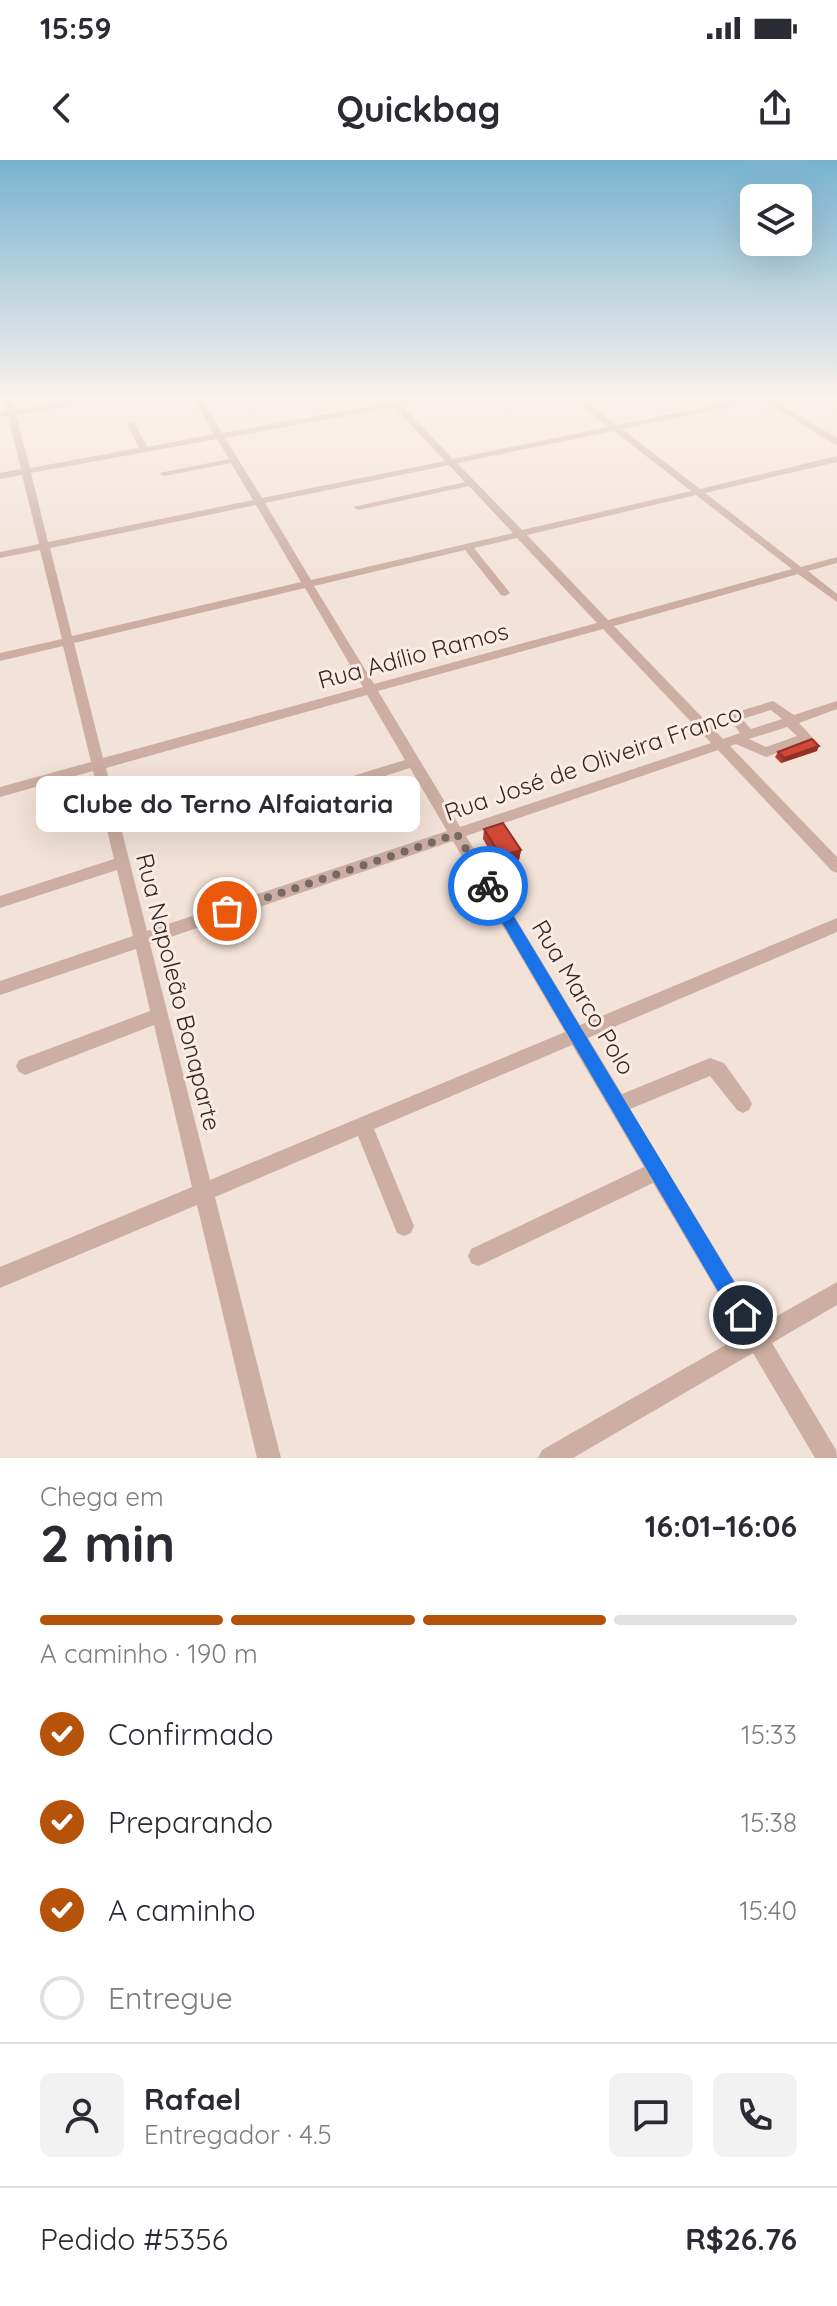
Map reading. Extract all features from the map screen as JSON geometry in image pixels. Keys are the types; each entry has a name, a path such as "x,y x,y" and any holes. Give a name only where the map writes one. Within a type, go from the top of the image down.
{"street":[{"name":"Rua Napoleão Bonaparte","path":"22,459 269,1458"},
{"path":"0,476 96,459"},
{"path":"448,459 837,867"},
{"path":"0,555 468,459"},
{"path":"655,459 837,599"},
{"path":"0,657 837,459"},
{"path":"164,473 235,460"},
{"name":"Rua Marco Polo","path":"235,460 828,1458"},
{"path":"358,507 472,483"},
{"path":"468,547 505,593"},
{"name":"Rua Adílio Ramos","path":"0,792 837,560"},
{"path":"741,766 766,752 806,737 773,705 734,717 742,737 766,752"},
{"name":"Rua José de Oliveira Franco","path":"0,988 837,705"},
{"path":"325,790 414,762"},
{"path":"1,902 123,862"},
{"path":"0,1278 837,925"},
{"path":"25,1066 160,1015"},
{"path":"617,1105 710,1067 718,1069 743,1104"},
{"path":"363,1125 404,1226"},
{"path":"478,1256 657,1171"},
{"path":"550,1458 837,1293"}],"building":[{"path":"812,739 819,746 784,758 778,752"},
{"path":"503,823 521,850 501,856 484,829"}],"way so far":[{"path":"227,911 457,834 488,886"}],"place":[{"name":"Clube do Terno Alfaiataria","path":"227,911"}],"route":[{"path":"488,886 743,1315"}]}
